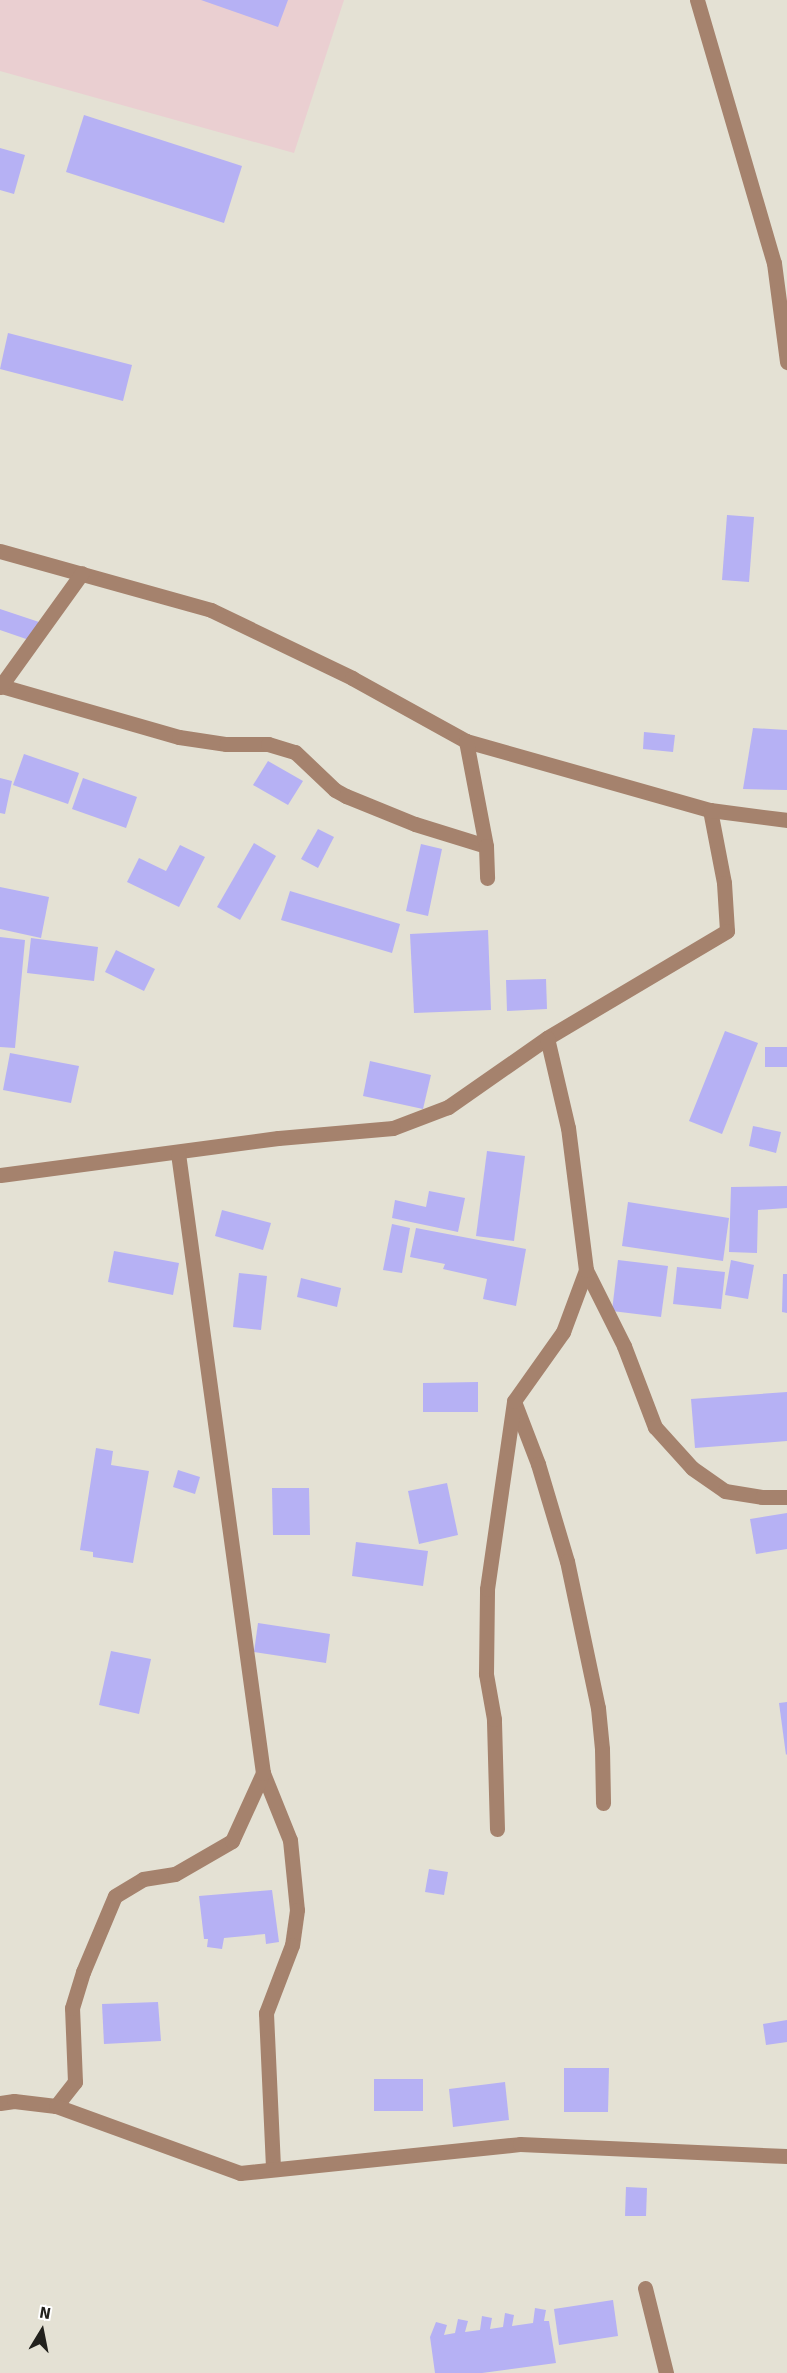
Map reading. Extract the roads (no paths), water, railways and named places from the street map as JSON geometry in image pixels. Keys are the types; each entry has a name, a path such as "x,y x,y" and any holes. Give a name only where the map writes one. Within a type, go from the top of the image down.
{"street":[{"path":"697,0 774,263 787,362"},
{"path":"0,550 211,610 351,678 466,741 710,810 787,820"},
{"path":"82,573 0,687 179,737 226,744 268,744 296,752 335,790 346,796 415,824 486,846"},
{"path":"466,741 486,846 487,878"},
{"path":"0,1174 101,1160 178,1153 278,1138 393,1128 448,1107 547,1038 727,931 724,883 710,810"},
{"path":"547,1038 568,1128 586,1270 624,1346 655,1427 692,1468 725,1491 762,1497 787,1497"},
{"path":"178,1153 263,1773 290,1840 297,1910 292,1945 266,2013 273,2169"},
{"path":"497,1829 494,1719 486,1674 487,1589 514,1401 563,1332 586,1270"},
{"path":"514,1401 538,1464 567,1561 598,1708 602,1749 603,1803"},
{"path":"56,2106 75,2082 72,2008 83,1972 115,1896 143,1879 175,1874 232,1841 263,1773"},
{"path":"0,2103 14,2101 56,2106 240,2173 520,2144 787,2156"},
{"path":"645,2288 666,2373"}]}
